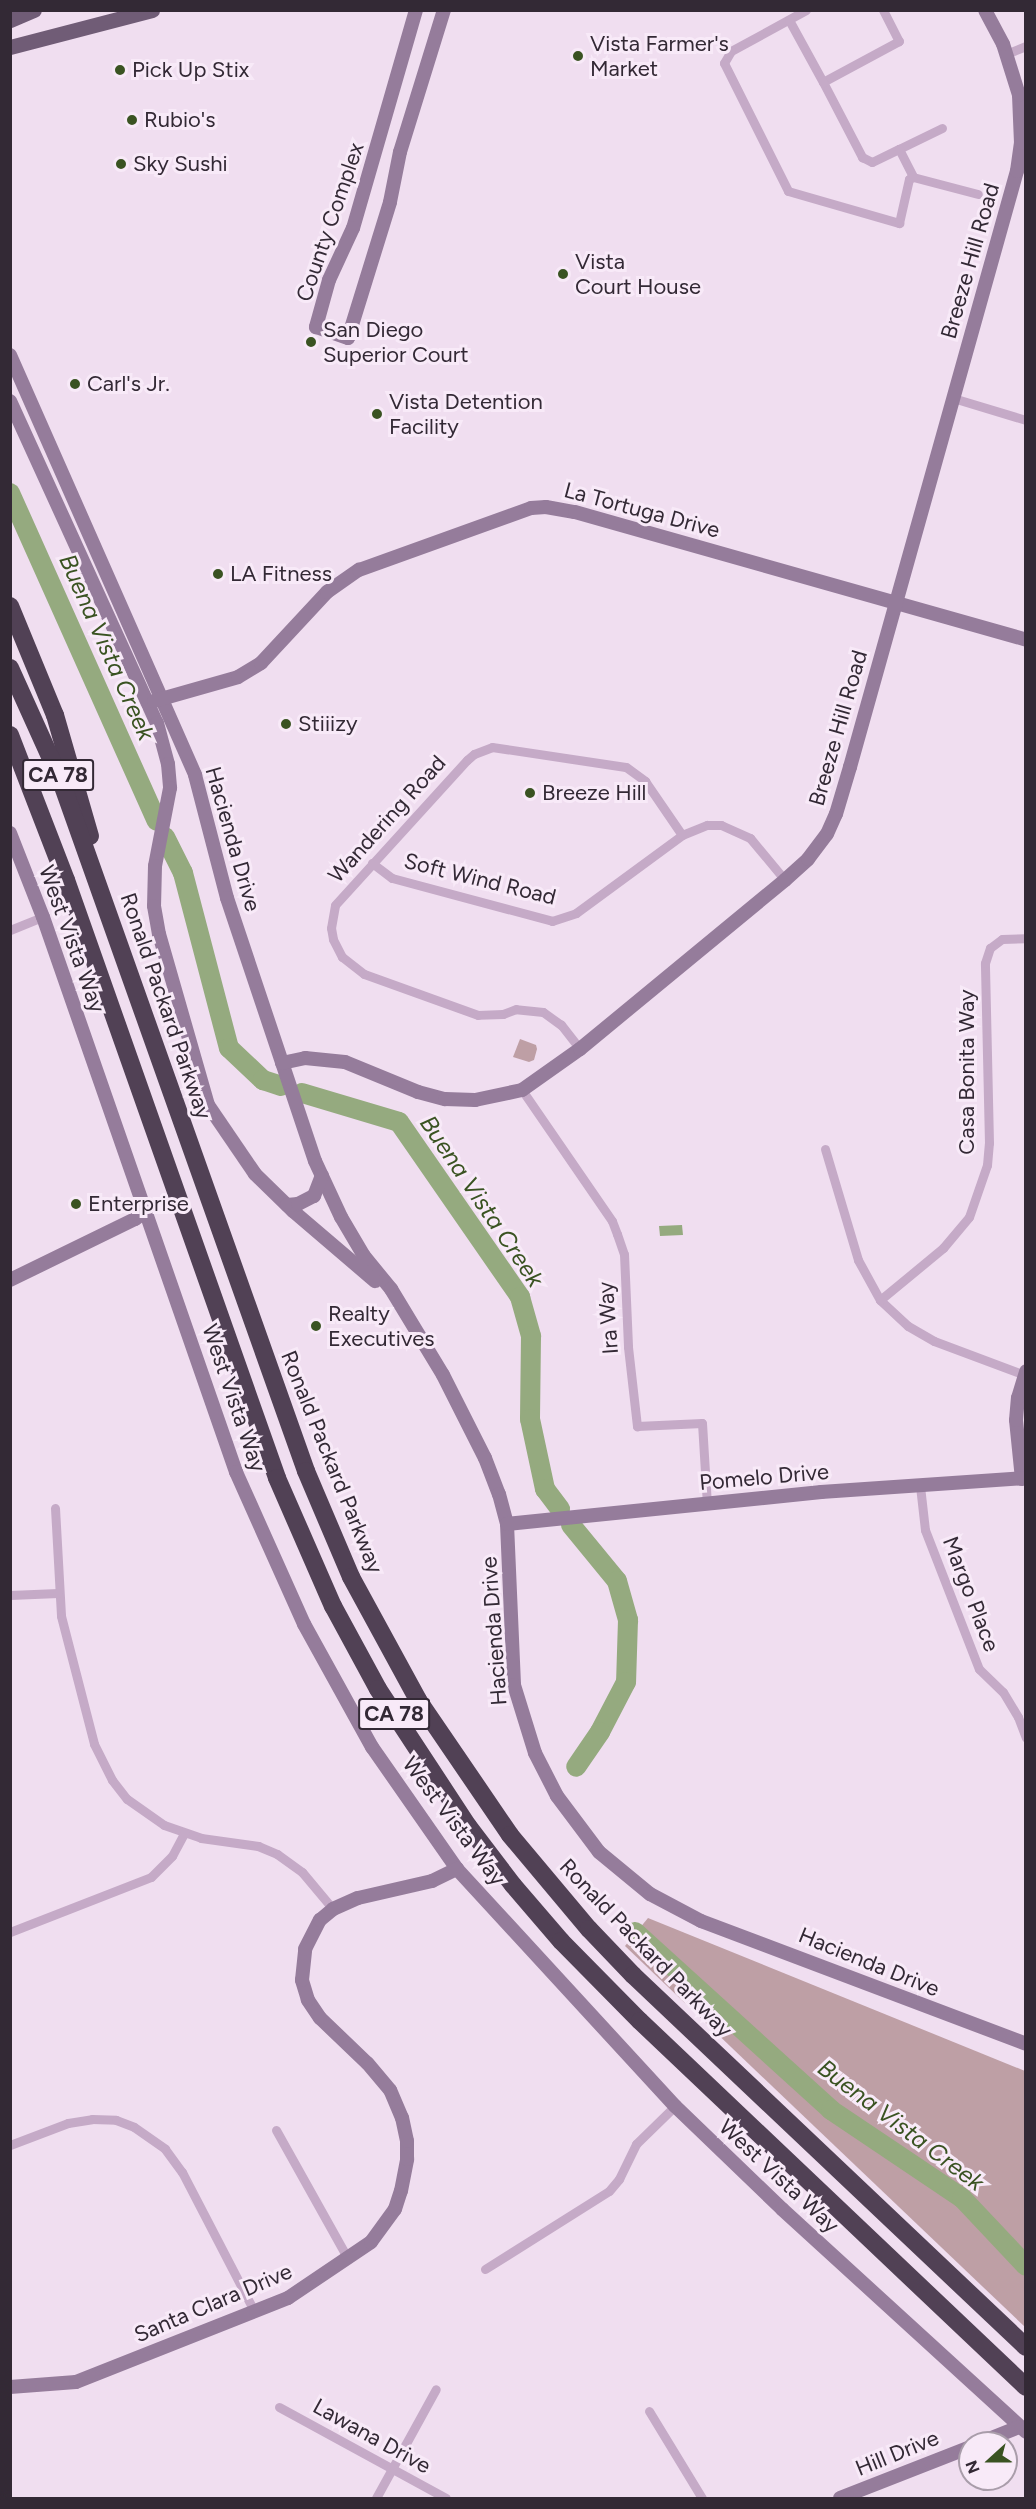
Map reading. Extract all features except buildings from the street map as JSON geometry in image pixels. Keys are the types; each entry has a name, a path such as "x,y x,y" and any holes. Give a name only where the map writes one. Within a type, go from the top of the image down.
{"highway":[{"path":"10,606 55,715 70,762 87,819 98,885"},
{"name":"Ronald Packard Parkway","path":"10,668 48,750 98,885 314,1492 356,1587 435,1726 510,1835 589,1929 633,1975 1026,2347"},
{"name":"CA 78","path":"10,735 57,854 277,1478 333,1606 378,1689 415,1749 474,1834 561,1941 640,2021 1026,2387"},
{"path":"10,766 57,854"}],"main road":[{"path":"10,20 34,10"},
{"path":"10,47 152,10"},
{"name":"County Complex","path":"416,10 356,218 329,280 316,327 348,338 390,202 400,152 444,10"},
{"name":"Breeze Hill Road","path":"282,1063 305,1058 345,1062 408,1088 445,1099 476,1100 522,1090 580,1049 785,880 808,859 827,834 836,814 953,398 1020,184 1019,102 1006,54 985,10"},
{"name":"Hacienda Drive","path":"10,355 154,701 157,723 168,764 170,788 154,879 154,906 159,934 208,1105 255,1174 287,1205 365,1271 417,1331"},
{"name":"Hacienda Drive","path":"10,401 154,701 195,776 227,898 322,1175 341,1217 417,1331 443,1375 485,1458 507,1524 514,1685 521,1715 541,1770 575,1823 599,1852 650,1894 701,1921 1026,2044"},
{"name":"La Tortuga Drive","path":"154,701 238,677 261,663 327,592 359,570 531,508 546,507 575,512 896,602 1024,635"},
{"name":"West Vista Way","path":"10,833 43,917 236,1472 289,1592 372,1747 457,1869 675,2106 782,2209 1022,2429"},
{"path":"287,1205 298,1204 314,1196 322,1175"},
{"path":"10,1280 135,1219 146,1211"},
{"path":"1024,1478 1016,1420 1025,1373"},
{"name":"Pomelo Drive","path":"507,1524 707,1504 1024,1478"},
{"name":"Santa Clara Drive","path":"10,2387 76,2382 288,2298 371,2242 394,2209 405,2176 407,2141 399,2111 385,2083 367,2062 320,2018 308,2000 302,1980 305,1949 320,1920 333,1909 358,1898 432,1881 457,1869"},
{"name":"Hill Drive","path":"840,2499 958,2452"}],"street":[{"path":"806,10 731,51 724,63 788,191 898,223 909,179 913,177"},
{"path":"822,82 899,41 884,10"},
{"path":"789,20 862,157 872,162 942,128"},
{"path":"1006,54 1026,46"},
{"path":"899,149 913,177 978,194"},
{"path":"953,398 1026,420"},
{"name":"Wandering Road","path":"580,1049 561,1025 543,1012 516,1009 503,1014 478,1015 364,974 342,957 333,939 331,928 335,905 467,760 474,754 492,747 626,767 645,781 682,835"},
{"name":"Soft Wind Road","path":"372,863 392,878 552,921 576,914 682,835 706,825 721,825 735,829 750,838 785,880"},
{"path":"10,930 43,917"},
{"name":"Casa Bonita Way","path":"880,1300 942,1248 969,1217 987,1165 989,1143 986,963 990,948 1002,939 1026,938"},
{"name":"Ira Way","path":"522,1090 612,1221 624,1254 628,1347 637,1426 702,1423 707,1504"},
{"path":"825,1149 858,1260 880,1300 908,1326 934,1341 1025,1373"},
{"name":"Margo Place","path":"920,1486 925,1530 979,1669 1003,1692 1018,1717 1026,1738"},
{"path":"55,1508 61,1616 94,1744 102,1763 127,1799 147,1815 184,1833 258,1846 277,1854 302,1872 333,1909"},
{"path":"10,1594 58,1593"},
{"path":"10,1932 151,1877 172,1856 184,1833"},
{"path":"485,2270 609,2191 619,2179 636,2144 675,2106"},
{"path":"10,2145 68,2123 92,2119 116,2120 134,2127 165,2150 182,2172 254,2311"},
{"path":"276,2130 348,2259"},
{"path":"376,2499 436,2389"},
{"name":"Lawana Drive","path":"279,2407 446,2499"},
{"path":"649,2411 702,2499"}],"shaded area":[{"path":"520,1039 536,1045 534,1060 529,1062 513,1057"},
{"path":"682,1225 683,1235 660,1236 659,1226"},
{"path":"648,1918 1025,2071 1025,2327 625,1946"}],"waterway":[{"name":"Buena Vista Creek","path":"10,493 157,821"},
{"name":"Buena Vista Creek","path":"165,837 183,873 229,1048 263,1080 281,1086"},
{"name":"Buena Vista Creek","path":"302,1093 399,1122 520,1297 531,1336 530,1419 545,1489 560,1509"},
{"name":"Buena Vista Creek","path":"571,1525 617,1581 628,1620 626,1682 600,1732 576,1767"},
{"name":"Buena Vista Creek","path":"635,1932 831,2110 962,2198 1026,2266"}],"place":[{"name":"Vista Farmer's Market","path":"578,56"},
{"name":"Pick Up Stix","path":"120,70"},
{"name":"Rubio's","path":"132,120"},
{"name":"Sky Sushi","path":"121,164"},
{"name":"Vista Court House","path":"563,274"},
{"name":"San Diego Superior Court","path":"311,342"},
{"name":"Carl's Jr.","path":"75,384"},
{"name":"Vista Detention Facility","path":"377,414"},
{"name":"LA Fitness","path":"218,574"},
{"name":"Stiiizy","path":"286,724"},
{"name":"Breeze Hill","path":"530,793"},
{"name":"Enterprise","path":"76,1204"},
{"name":"Realty Executives","path":"316,1326"}]}
